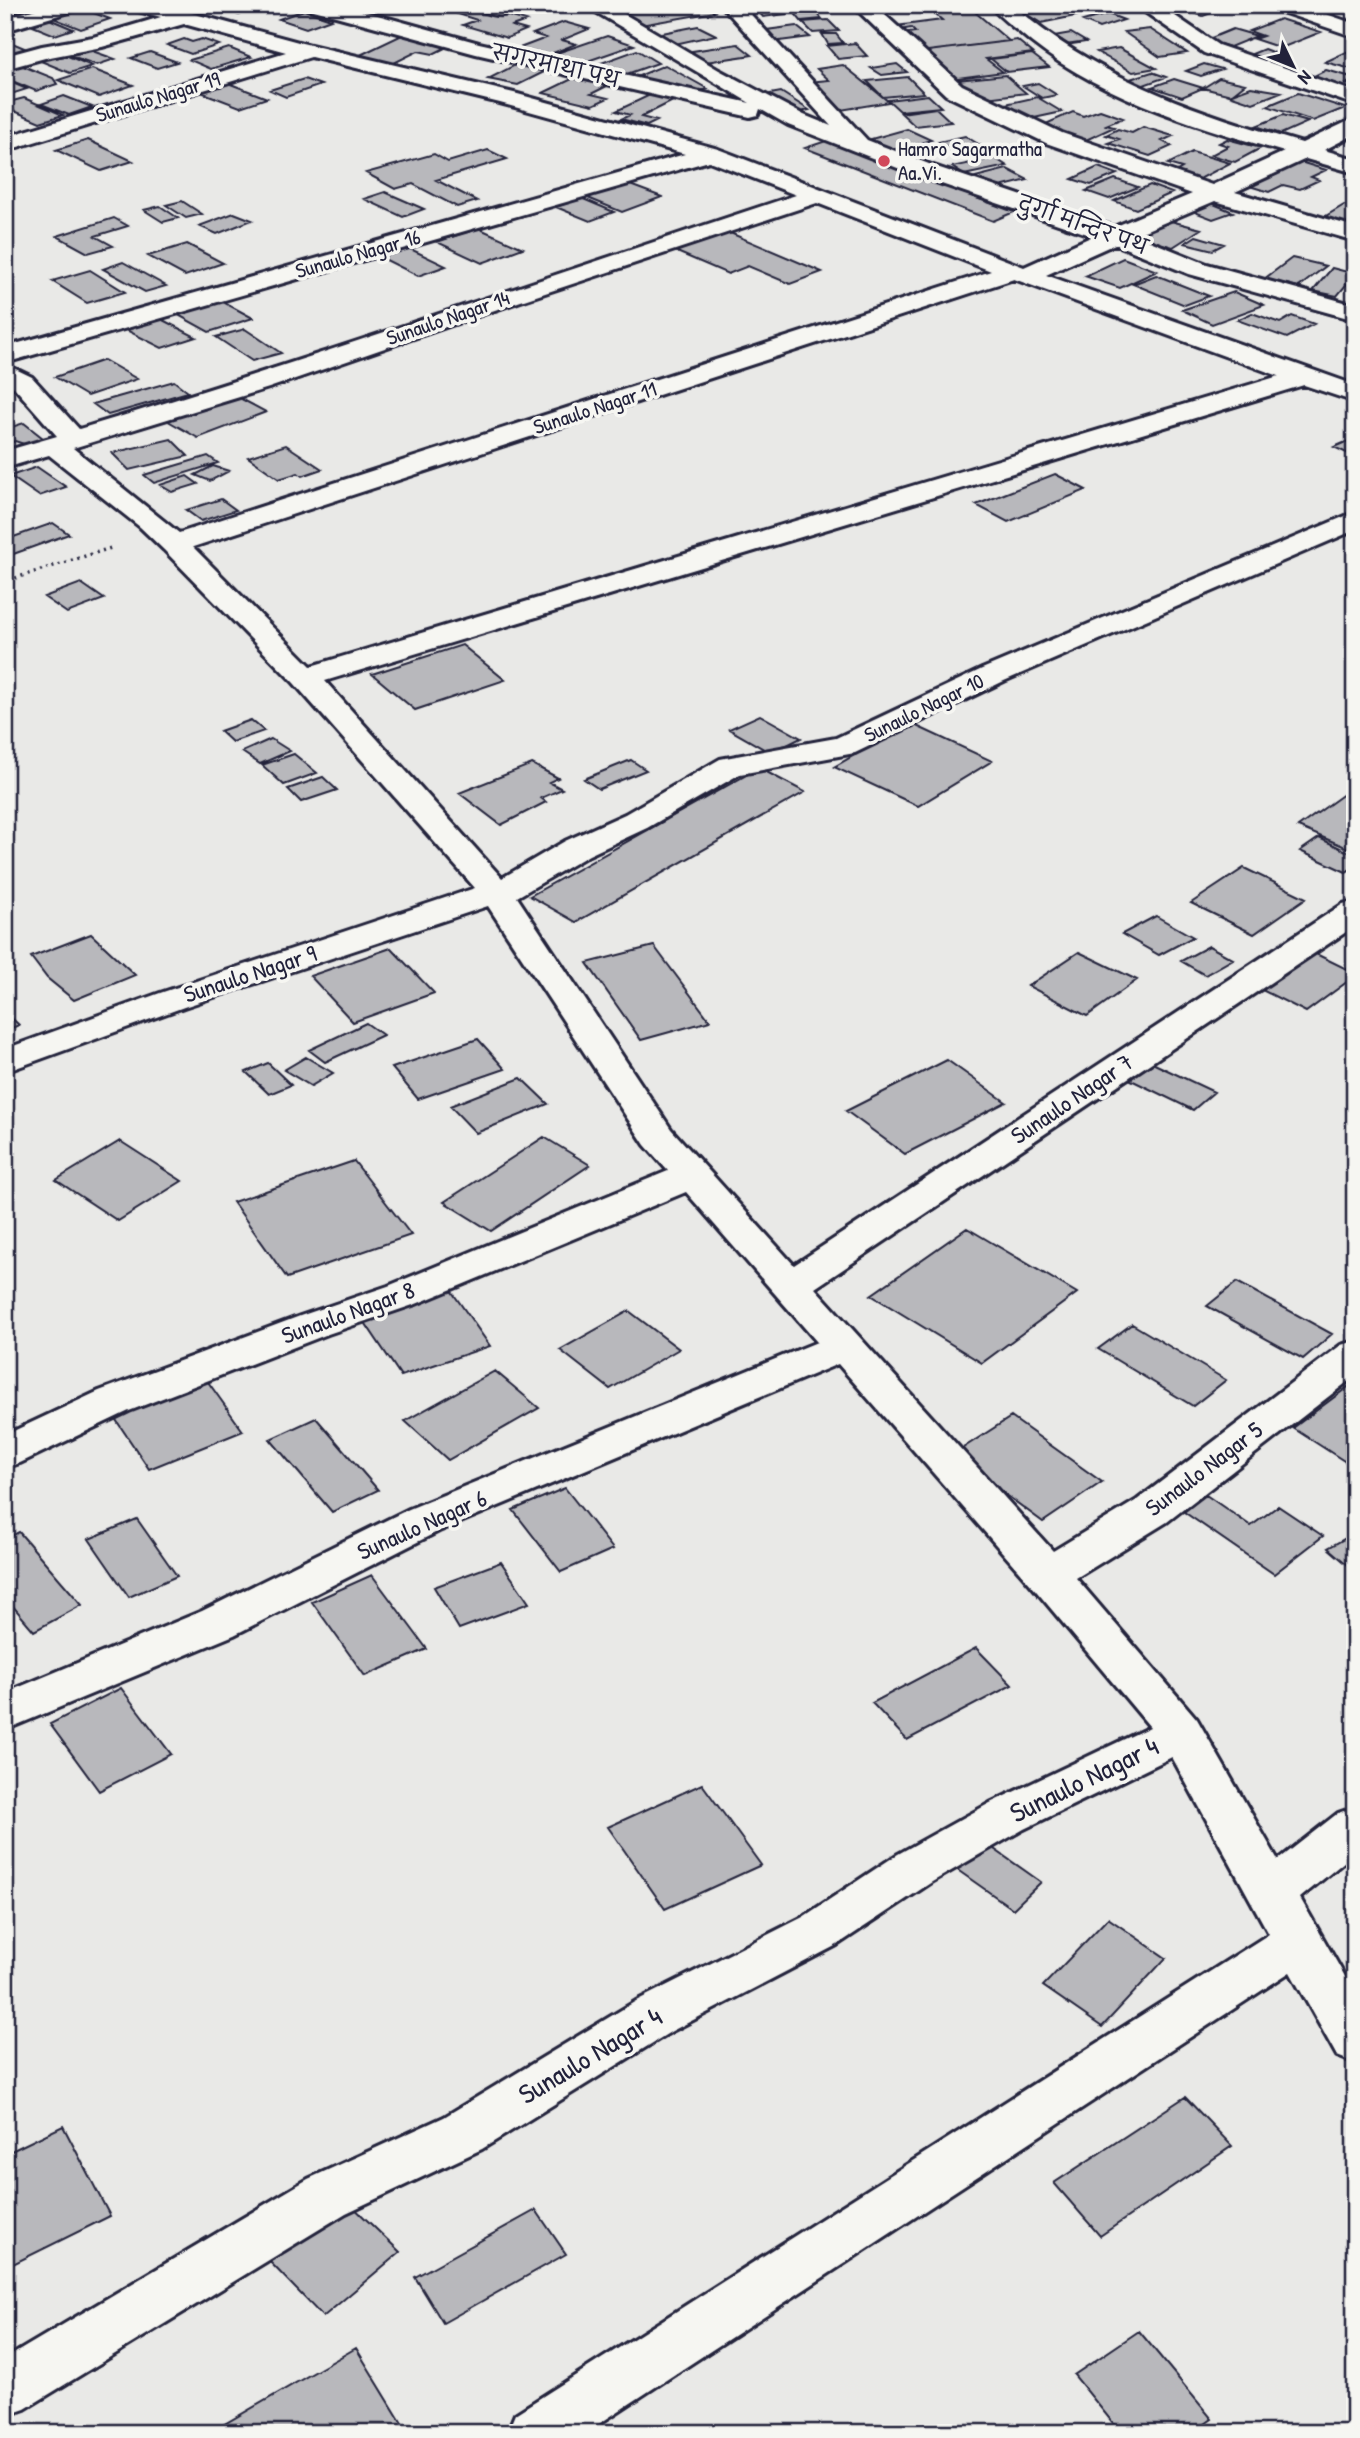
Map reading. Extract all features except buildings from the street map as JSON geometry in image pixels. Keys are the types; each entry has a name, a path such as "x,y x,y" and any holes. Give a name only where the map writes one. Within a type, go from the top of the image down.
{"street":[{"path":"5,24 72,5"},
{"path":"138,5 303,49 506,98 710,154 1021,273 1355,394"},
{"name":"सगरमाथा पथ","path":"317,5 476,48 796,120"},
{"name":"दुर्गा मन्दिर पथ","path":"594,5 796,120 861,146 1111,234 1198,269 1355,313"},
{"path":"731,5 861,146"},
{"path":"862,5 954,90 1054,138 1213,193 1355,234"},
{"path":"1000,5 1026,31 1106,80 1225,127 1355,166"},
{"path":"1145,5 1211,49 1355,99"},
{"path":"1280,5 1355,31"},
{"name":"Sunaulo Nagar 19","path":"5,144 303,49 402,9"},
{"path":"5,63 42,52 95,43 183,17"},
{"name":"Sunaulo Nagar 11","path":"168,538 1021,273 1306,152 1355,125"},
{"name":"Sunaulo Nagar 16","path":"6,369 710,154"},
{"name":"Sunaulo Nagar 14","path":"5,460 260,383 512,296 820,195"},
{"path":"6,369 23,382 64,442 168,538 304,677 497,893 658,1137 842,1348 1048,1575 1181,1732 1355,2042"},
{"path":"304,677 1306,376"},
{"name":"Sunaulo Nagar 10","path":"497,893 577,848 636,821 731,766 844,746 993,675 1355,520"},
{"name":"Sunaulo Nagar 9","path":"5,1061 172,1000 497,893"},
{"name":"Sunaulo Nagar 7","path":"789,1287 1355,911"},
{"name":"Sunaulo Nagar 8","path":"5,1453 114,1401 314,1325 402,1295 691,1176"},
{"name":"Sunaulo Nagar 6","path":"5,1712 218,1623 425,1520 842,1348"},
{"name":"Sunaulo Nagar 5","path":"1048,1575 1152,1511 1355,1355"},
{"name":"Sunaulo Nagar 4","path":"5,2390 327,2196 463,2133 653,2016 820,1931 915,1868 1007,1816 1181,1732"},
{"path":"1271,1893 1355,1826"},
{"path":"535,2433 1298,1941"}],"path":[{"path":"9,580 168,538"}],"place":[{"name":"Hamro Sagarmatha Aa.Vi.","path":"884,161"}]}
